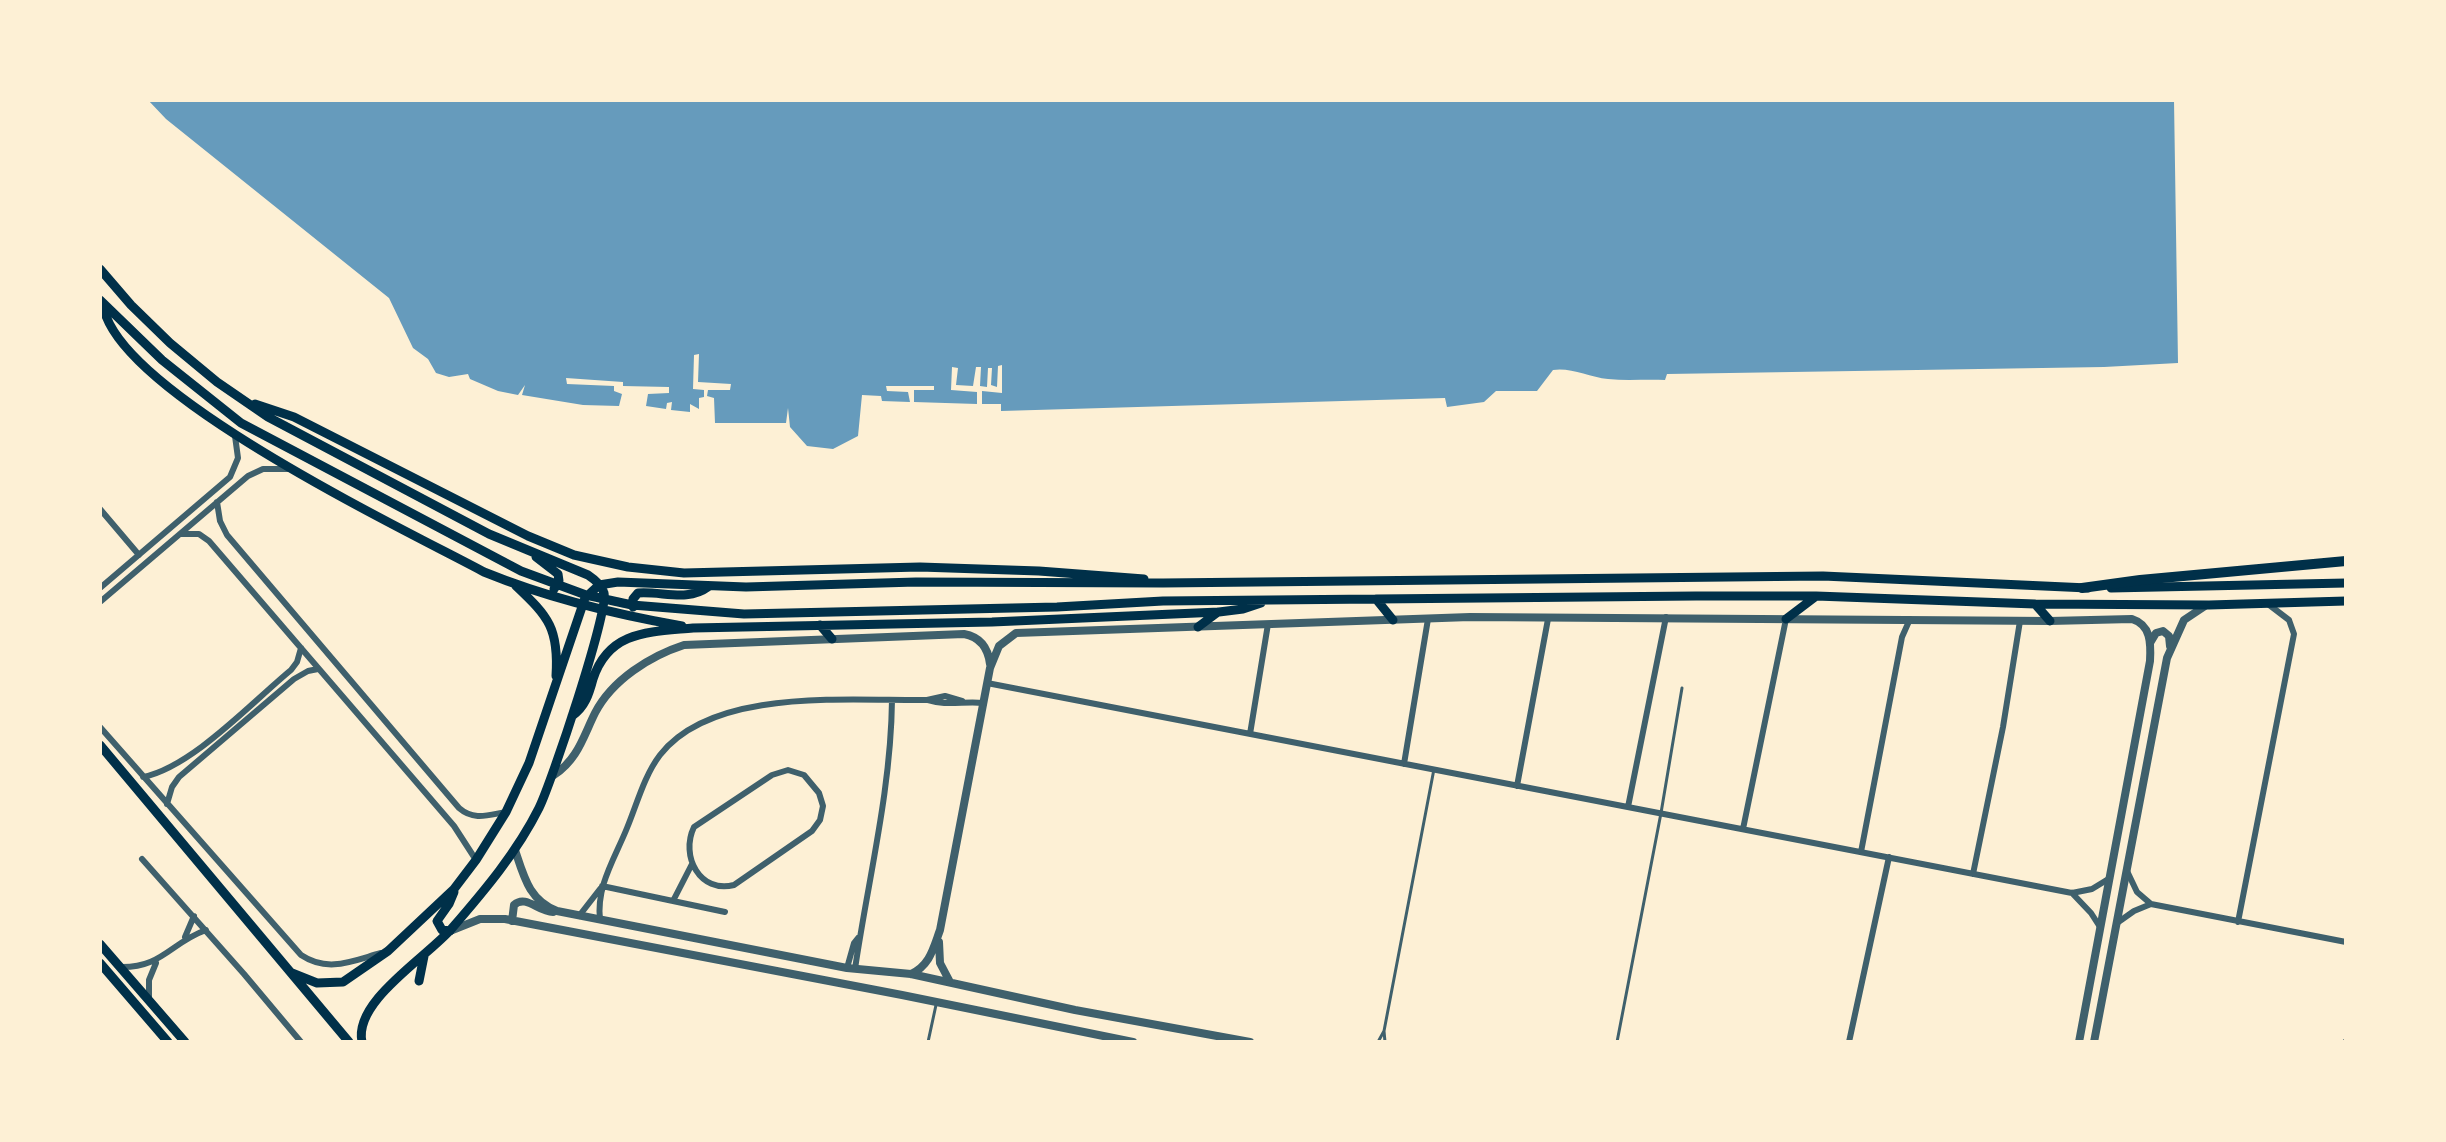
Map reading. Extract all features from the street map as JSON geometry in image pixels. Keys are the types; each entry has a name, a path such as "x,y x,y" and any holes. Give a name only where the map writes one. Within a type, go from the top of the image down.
{"highway":[{"path":"2082,588 2346,561"}],"main road":[{"path":"100,269 170,343 242,400 281,424 446,511 534,554 588,575 604,593 602,611 572,716 554,775 539,808 515,850 450,931 400,975 363,1018 362,1042"},
{"path":"102,302 162,360 241,423 521,571 586,595 632,605 744,614 1057,607 1163,601 1376,599 1816,596 2035,604 2209,605 2346,601"},
{"path":"102,302 113,333 134,356 235,436 292,469 484,572 602,611 693,628"},
{"path":"242,400 294,417 528,536 574,555 604,562 684,573 920,567 1117,576 1163,583"},
{"path":"484,572 511,577 545,591 553,590 559,581 558,574 541,563 534,554"},
{"path":"292,973 317,983 334,984 351,977 388,951 454,889 506,812 529,763 589,593 599,585 618,582 708,587 916,582 1163,583 1823,576 2082,588 2346,583"},
{"path":"513,583 540,608 553,630 557,645 556,687"},
{"path":"665,623 637,612 633,606 635,596 642,592 690,595 708,587"},
{"path":"1786,619 1816,596"},
{"path":"1376,599 1393,620"},
{"path":"572,716 584,704 596,669 616,645 635,635 693,628 992,622 1219,612 1243,609 1265,601"},
{"path":"2035,604 2050,621"},
{"path":"1198,627 1219,612"},
{"path":"820,625 832,639"},
{"path":"100,745 349,1042"},
{"path":"450,931 442,930 437,921 449,904 454,889"},
{"path":"100,944 185,1042"},
{"path":"419,981 424,955"},
{"path":"100,963 168,1042"}],"street":[{"path":"100,588 230,477 238,458 235,436"},
{"path":"100,602 256,471 292,469"},
{"path":"217,502 220,521 227,535 463,812 473,816 506,812"},
{"path":"100,509 139,555"},
{"path":"180,534 199,534 213,546 461,835 476,860"},
{"path":"213,546 227,535"},
{"path":"2238,922 2294,634 2289,620 2268,604"},
{"path":"2094,1042 2170,647 2184,620 2196,610 2209,605"},
{"path":"1628,807 1666,617"},
{"path":"1404,764 1428,619"},
{"path":"950,982 938,955 940,930 990,668 999,646 1016,633 1428,619 2132,619 2146,627 2150,661 2079,1042"},
{"path":"1517,786 1548,619"},
{"path":"1743,829 1786,619"},
{"path":"1861,852 1902,637 1910,619"},
{"path":"1973,874 2003,727 2020,621"},
{"path":"1250,734 1268,624"},
{"path":"2150,643 2156,633 2163,631 2169,636 2170,647"},
{"path":"554,775 578,750 595,714 612,688 668,651 703,642 964,634 984,645 990,668"},
{"path":"167,804 179,777 285,681 297,662 301,648"},
{"path":"143,777 171,768 186,759 285,681 319,669"},
{"path":"987,683 2072,893 2092,889 2110,878"},
{"path":"579,916 602,886 650,770 668,746 692,727 730,711 763,705 927,700 945,696 984,703"},
{"path":"851,968 888,776 892,700"},
{"path":"100,727 307,960 334,966 388,951"},
{"path":"171,768 179,777"},
{"path":"673,901 692,864 688,846 694,827 772,775 788,770 799,772 819,793 822,813 812,831 734,885 723,888 708,883 692,864"},
{"path":"438,809 452,799"},
{"path":"515,850 532,894 557,911 851,968 911,974 1075,1010 1250,1042"},
{"path":"1849,1042 1889,857"},
{"path":"142,859 301,1042"},
{"path":"2126,866 2131,884 2151,904 2346,942"},
{"path":"602,886 725,912"},
{"path":"600,920 602,886"},
{"path":"2072,893 2091,913 2100,929"},
{"path":"512,921 514,905 522,900 545,912 557,911"},
{"path":"2115,925 2134,911 2151,904"},
{"path":"185,937 194,916"},
{"path":"450,931 480,919 497,918 1133,1042"},
{"path":"120,967 139,966 158,960 185,937 206,930"},
{"path":"911,974 929,960 940,930"},
{"path":"581,935 589,946"},
{"path":"149,1000 149,980 158,960"}],"lane":[{"path":"1617,1042 1682,688"},
{"path":"1385,1042 1384,1031 1434,769"},
{"path":"928,1042 937,1002"},
{"path":"1378,1042 1384,1031"}],"water":[{"path":"148,100 2174,100 2178,363 2104,367 1667,374 1665,380 1608,379 1559,369 1553,370 1537,391 1496,391 1484,402 1447,407 1445,398 1001,411 1001,404 982,404 982,391 1002,393 1002,365 998,366 997,387 991,385 992,368 988,368 987,387 980,386 981,367 976,367 973,386 956,385 958,368 952,367 951,390 977,392 977,404 914,402 914,390 934,390 934,386 886,386 887,391 908,392 910,402 882,401 881,396 862,395 858,436 833,449 807,446 790,427 788,408 786,423 715,423 714,398 707,396 708,390 730,390 731,384 698,382 699,354 694,355 693,389 704,390 704,397 699,398 699,409 690,404 690,412 671,410 672,402 667,403 666,409 646,406 648,394 669,393 669,387 623,386 623,382 566,378 567,384 614,386 614,391 622,394 619,406 583,405 522,395 525,385 518,395 498,391 470,379 468,374 449,377 436,373 428,359 413,348 389,298 166,119"}]}
